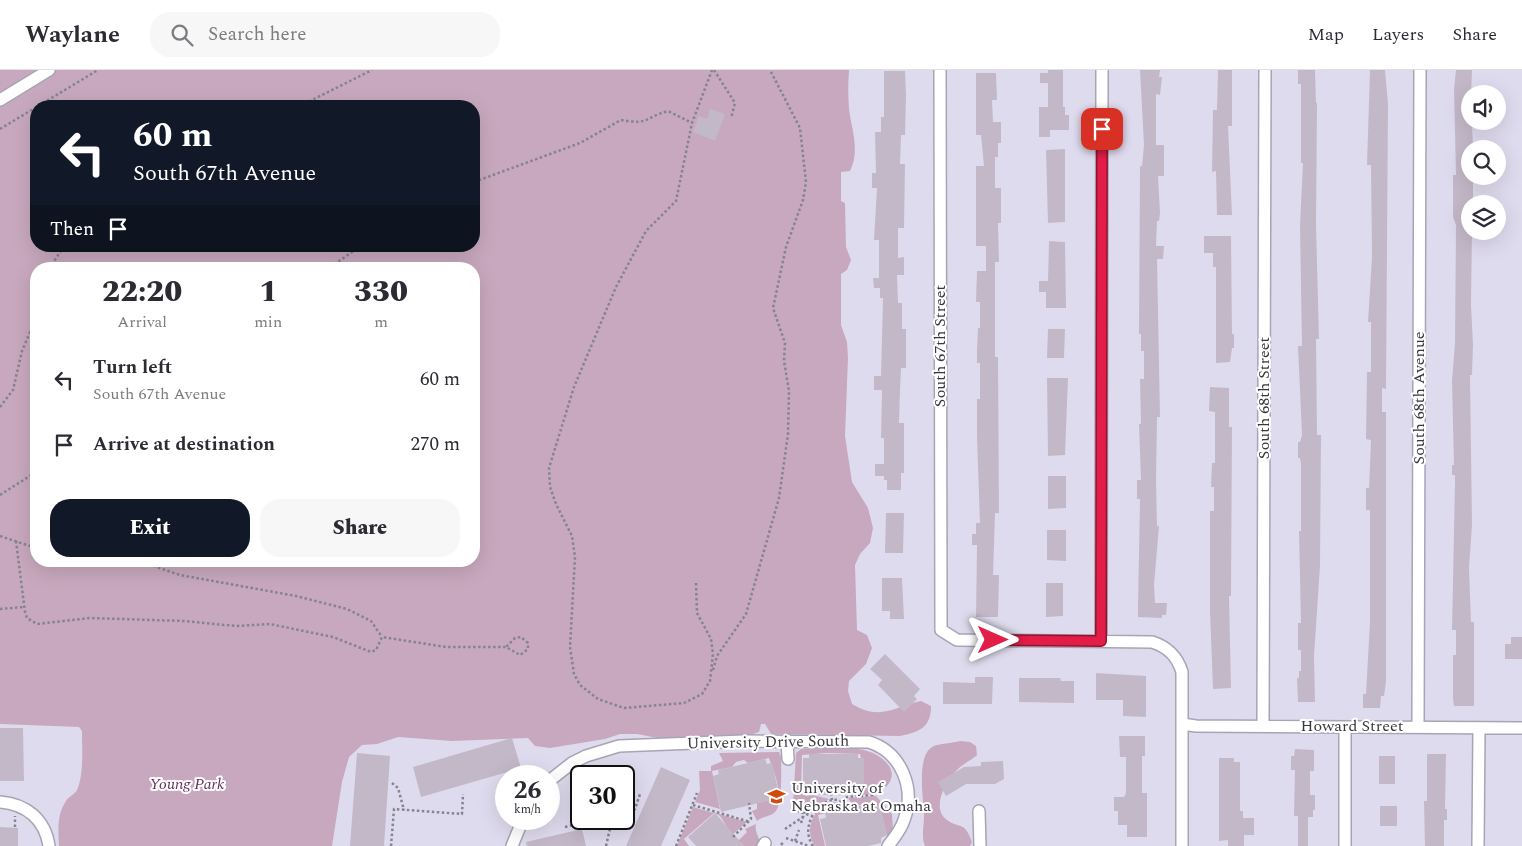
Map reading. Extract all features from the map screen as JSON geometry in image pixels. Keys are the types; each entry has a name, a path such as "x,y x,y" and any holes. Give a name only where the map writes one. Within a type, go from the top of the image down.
{"street":[{"path":"0,100 49,70"},
{"name":"South 67th Street","path":"940,70 941,630 957,640 1101,641"},
{"path":"1102,70 1101,641 1152,642 1163,646 1179,662 1182,672 1182,846"},
{"name":"South 68th Street","path":"1263,726 1265,70"},
{"name":"South 68th Avenue","path":"1418,726 1420,70"},
{"name":"Howard Street","path":"1182,724 1196,726 1522,728"},
{"path":"1345,727 1345,846"},
{"path":"1478,846 1479,728"},
{"path":"787,740 788,759"},
{"name":"University Drive South","path":"560,772 572,763 586,756 619,746 787,740 869,742 878,744 894,757 905,775 908,802 904,821 888,846"},
{"path":"0,802 11,803 31,812 43,828 49,846"},
{"path":"978,811 980,846"},
{"path":"512,846 519,830"}],"path":[{"path":"48,100 98,70"},
{"path":"312,100 372,70"},
{"path":"713,70 735,103 731,118"},
{"path":"713,70 692,123 676,201 646,231 616,287 574,387 549,468 550,487 572,536 576,557 570,647 576,680 598,699 624,708 684,703 702,694 707,688 717,656 746,614 779,498 788,434 790,391 784,361 785,343 773,308 786,247 803,200 806,182 800,128 770,70"},
{"path":"0,129 30,111"},
{"path":"480,180 580,143 621,120 636,123 645,122 668,111 692,123"},
{"path":"340,262 353,252"},
{"path":"0,408 12,390 30,333"},
{"path":"0,494 30,476"},
{"path":"0,536 30,546"},
{"path":"16,541 24,607 27,618 37,624 90,618 184,621 236,626 270,624 333,637 370,652 376,650 382,636"},
{"path":"157,567 180,575 279,592 347,609 371,622 382,636 446,647 506,646 520,655 528,649 528,643 520,637 515,638 506,646"},
{"path":"696,583 697,613 712,647 710,678"},
{"path":"0,608 24,607"},
{"path":"392,783 398,788 404,810"},
{"path":"842,801 847,796 873,796 882,786"},
{"path":"676,846 697,793"},
{"path":"831,793 832,800"},
{"path":"391,846 394,809 462,814 463,794"},
{"path":"635,809 640,794"},
{"path":"813,846 809,839 808,829 812,816 823,804 832,800 842,801"},
{"path":"842,801 848,810"},
{"path":"733,837 750,821 749,803"},
{"path":"811,804 823,804"},
{"path":"693,805 756,823"},
{"path":"801,824 806,808"},
{"path":"792,809 804,815 812,816"},
{"path":"15,814 15,828"},
{"path":"784,829 804,815"},
{"path":"564,827 570,826"},
{"path":"803,828 808,829"},
{"path":"606,846 609,830"},
{"path":"795,841 799,830"},
{"path":"786,838 809,846"},
{"path":"780,843 784,846"}],"green space":[{"name":"Young Park","path":"0,70 849,70 849,109 855,148 850,171 841,172 841,201 845,203 846,247 851,260 847,270 841,274 841,325 847,342 848,358 845,436 852,482 868,508 873,528 870,543 860,554 855,565 857,630 867,635 872,648 866,664 849,681 848,691 852,704 871,712 887,711 921,701 931,706 929,719 923,727 913,733 900,736 771,734 765,724 761,724 759,732 747,736 716,736 693,741 663,739 637,734 620,734 605,739 550,748 535,746 528,738 452,741 398,737 377,744 362,745 349,757 342,782 332,846 59,846 58,828 61,811 67,799 77,790 81,776 82,731 79,727 0,724"},
{"path":"960,741 970,742 976,746 977,755 951,776 941,796 940,809 942,815 947,820 962,826 967,831 972,842 970,846 925,846 923,835 922,778 924,758 934,746"},
{"path":"848,748 871,752 889,766 892,774 891,780 886,787 882,783 872,794 861,795 864,790 864,759 861,758 860,754 827,753 802,755 801,793 806,796 813,795 829,799 822,803 806,802 803,811 793,805 796,753 801,749"},
{"path":"779,752 781,757 780,794 778,808 773,814 757,821 752,811 757,809 757,803 778,798 777,782 769,758 748,763 744,760 736,762 732,767 712,771 720,809 695,802 700,790 699,771 711,771 711,766 723,761 719,753"},
{"path":"876,796 892,814 893,830 886,841 887,837 880,806 877,806 876,801 849,808 852,804 848,798"},
{"path":"834,802 841,802 845,808 818,815 825,846 815,846 810,833 812,819 821,808"},
{"path":"693,807 714,813 684,839 689,846 677,846"},
{"path":"713,812 747,822 732,835 720,816"},
{"path":"756,824 760,846 744,846 735,837 739,840 747,832 745,829"}],"building":[{"path":"1048,70 1063,70 1063,107 1065,107 1065,115 1069,115 1069,130 1050,130 1050,137 1039,137 1039,107 1048,107 1048,83 1040,83 1040,73 1048,73"},
{"path":"1140,70 1160,70 1159,77 1162,77 1160,95 1156,94 1156,145 1164,145 1164,176 1158,176 1160,213 1159,221 1157,221 1156,246 1164,246 1163,259 1157,259 1160,417 1157,417 1156,480 1157,526 1159,526 1154,585 1155,603 1167,603 1166,615 1162,615 1162,618 1138,617 1140,499 1137,499 1137,480 1141,480 1140,379 1144,379 1144,351 1141,351 1141,334 1139,334 1140,166 1142,166 1144,145"},
{"path":"1218,70 1232,70 1232,126 1228,126 1232,215 1217,215 1216,171 1212,172 1213,110 1217,110"},
{"path":"1298,70 1315,70 1317,103 1316,225 1319,339 1316,339 1317,435 1321,435 1320,566 1314,656 1315,702 1298,702 1297,678 1299,678 1299,671 1301,671 1301,650 1298,650 1298,623 1301,623 1299,531 1301,531 1301,464 1300,458 1298,458 1298,442 1300,442 1302,435 1298,346 1302,346 1300,225 1303,163 1301,163 1301,84 1298,84"},
{"path":"1370,70 1385,70 1388,104 1386,389 1382,388 1382,412 1386,412 1386,682 1384,696 1381,696 1380,708 1363,708 1363,694 1366,694 1370,622 1370,510 1366,510 1366,488 1369,488 1371,440 1366,439 1367,372 1371,372 1371,322 1368,322 1372,257 1371,165 1367,165"},
{"path":"1456,70 1472,70 1471,85 1461,85 1461,130 1472,130 1473,140 1461,140 1461,185 1473,185 1473,195 1461,195 1461,240 1472,240 1471,305 1473,344 1472,375 1470,375 1472,525 1469,568 1471,622 1474,622 1474,706 1454,706 1453,699 1453,655 1456,655 1456,630 1452,630 1455,475 1452,475 1452,465 1454,465 1452,381 1455,343 1456,225 1453,217 1453,175 1456,175 1454,89"},
{"path":"884,71 905,71 906,95 905,135 901,135 900,164 905,164 904,228 898,228 898,258 904,257 904,275 897,275 898,303 902,303 902,329 906,329 906,368 901,368 900,390 899,423 904,423 904,473 901,473 901,490 887,490 887,480 884,480 884,476 875,476 875,464 884,464 884,438 881,438 882,390 874,390 874,376 881,376 883,298 880,298 880,288 874,288 873,278 879,278 879,240 874,240 877,188 872,188 872,173 876,173 875,132 881,132 881,117 884,117"},
{"path":"976,73 996,73 997,100 992,100 993,122 1001,122 1001,143 998,143 998,157 995,157 995,188 1001,188 1001,223 998,223 999,262 995,262 995,357 998,357 999,513 995,513 993,575 999,575 998,617 976,617 977,545 972,545 972,534 976,534 976,523 980,523 977,399 980,399 980,363 977,363 977,350 978,328 980,328 980,302 976,302 977,271 986,271 986,246 976,246 976,166 984,166 981,135 976,135"},
{"path":"710,109 725,114 715,141 693,132 699,116 707,119"},
{"path":"1065,149 1065,222 1048,223 1046,150"},
{"path":"1204,236 1231,236 1232,334 1234,334 1234,348 1232,348 1230,362 1216,363 1216,267 1213,267 1213,253 1204,253"},
{"path":"1049,241 1065,242 1066,308 1046,308 1046,292 1039,292 1039,281 1048,281"},
{"path":"1048,329 1065,329 1064,358 1047,358"},
{"path":"1047,378 1068,378 1065,455 1048,456"},
{"path":"1210,387 1229,388 1229,427 1232,427 1231,596 1229,596 1231,688 1213,689 1210,611 1210,511 1214,511 1214,487 1211,487 1212,463 1215,463 1215,412 1209,411"},
{"path":"1048,476 1066,476 1066,508 1048,509"},
{"path":"886,513 904,513 903,553 885,553"},
{"path":"1047,530 1066,530 1066,561 1047,560"},
{"path":"882,578 902,578 904,619 890,619 890,611 882,611"},
{"path":"1046,583 1063,583 1063,616 1046,617"},
{"path":"1511,637 1522,637 1522,659 1505,659 1505,644 1511,644"},
{"path":"885,654 920,689 914,696 917,699 904,712 878,685 882,680 870,669"},
{"path":"1096,673 1146,676 1146,717 1123,716 1123,700 1096,700"},
{"path":"975,677 993,677 992,704 943,704 943,682 975,683"},
{"path":"1019,678 1060,678 1061,681 1074,681 1074,703 1019,702"},
{"path":"0,728 23,728 24,781 0,781"},
{"path":"1119,736 1145,736 1145,756 1142,756 1142,793 1147,793 1147,837 1127,837 1127,825 1118,825 1118,811 1114,811 1114,797 1124,797 1126,793 1126,757 1120,757"},
{"path":"512,738 520,765 495,765 495,776 421,797 413,767"},
{"path":"1295,749 1314,750 1314,771 1310,771 1310,795 1315,795 1315,810 1313,810 1313,817 1308,817 1308,846 1298,846 1298,816 1294,816 1295,770 1291,770 1291,756 1294,756"},
{"path":"357,753 390,756 384,846 350,846"},
{"path":"809,754 858,754 858,758 864,758 864,795 809,795 809,790 803,790 803,758 809,758"},
{"path":"1427,754 1446,754 1445,809 1447,809 1447,820 1444,820 1444,846 1425,846 1424,801 1427,801"},
{"path":"1379,756 1395,756 1395,784 1379,784"},
{"path":"1219,758 1234,758 1234,762 1240,762 1240,811 1243,811 1243,818 1254,818 1254,835 1244,835 1244,846 1228,846 1228,840 1219,841"},
{"path":"765,759 767,764 772,763 779,794 774,795 775,799 721,812 713,776 719,774 718,770"},
{"path":"1003,761 1004,779 995,784 966,784 946,796 938,782 964,767 981,766 981,762"},
{"path":"661,767 690,780 661,846 626,846 633,830 635,830 635,826"},
{"path":"873,803 874,807 880,806 887,835 881,838 881,843 868,846 826,846 820,819 826,818 825,813"},
{"path":"1380,806 1397,806 1397,826 1380,826"},
{"path":"715,813 744,846 696,846 688,837"},
{"path":"0,827 18,828 18,846 0,846"},
{"path":"582,830 586,846 527,846 526,842"}],"place":[{"name":"University of Nebraska at Omaha","path":"777,797"}],"route":[{"path":"993,640 1101,641 1102,129"}]}
